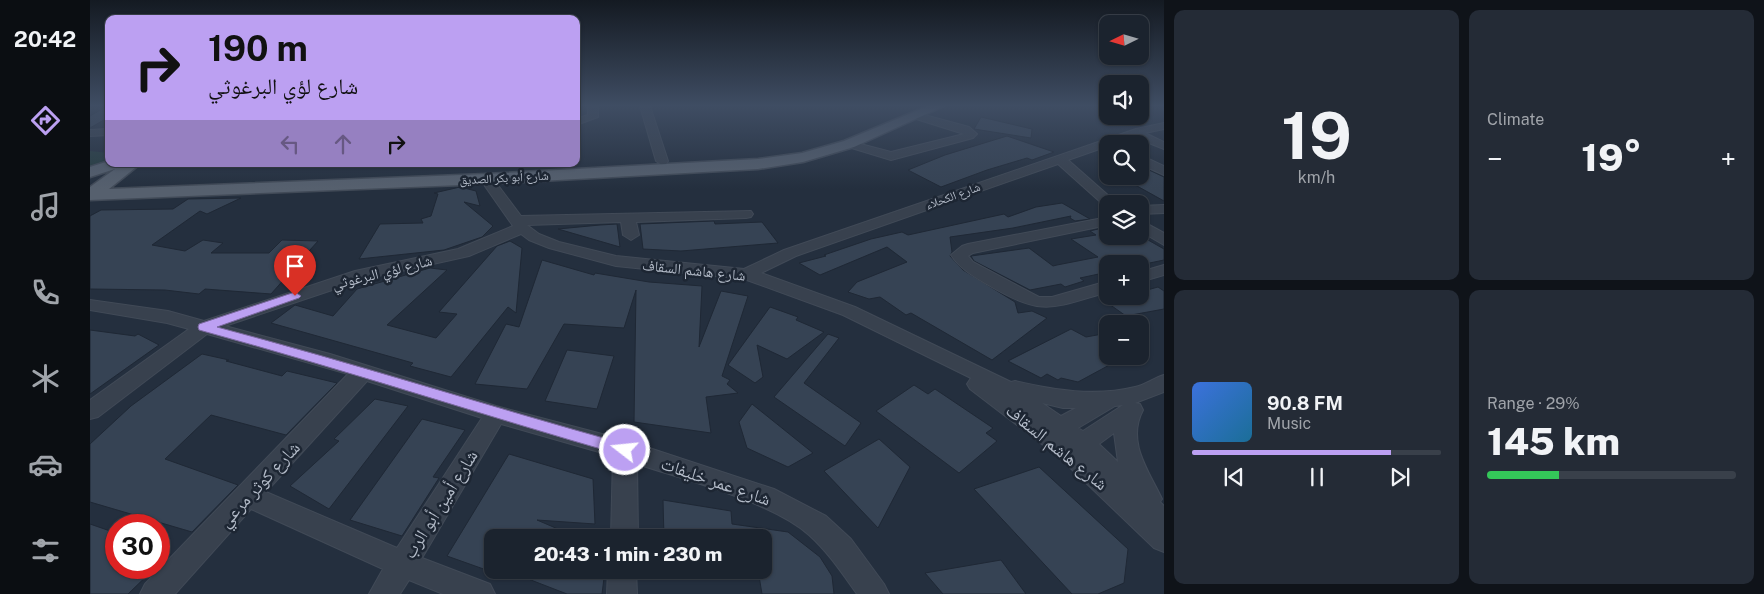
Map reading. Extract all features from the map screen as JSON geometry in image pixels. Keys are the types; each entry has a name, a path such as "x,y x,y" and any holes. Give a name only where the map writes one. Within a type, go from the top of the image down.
{"main road":[{"name":"شارع أبو بكر الصديق","path":"580,166 738,156 802,147 843,134"},
{"name":"شارع أبو بكر الصديق","path":"395,178 486,179 758,164 803,157 849,144 869,134"},
{"path":"90,172 106,167"},
{"path":"93,188 112,167"},
{"path":"93,188 129,167"},
{"path":"90,207 155,188 136,167"},
{"name":"شارع أبو بكر الصديق","path":"93,188 155,188 395,178 568,167"}],"street":[{"path":"654,134 662,161"},
{"path":"849,144 891,156 969,136 971,134"},
{"path":"1137,134 1164,146"},
{"name":"شارع الكحلاء","path":"746,274 810,246 1099,147"},
{"path":"1060,159 1101,195"},
{"path":"1149,164 1164,171"},
{"name":"شارع هاشم السقاف","path":"486,179 519,224 534,237 554,245 595,257 668,267 746,274 803,292 849,311 994,381 1076,447 1164,522"},
{"path":"1149,210 1164,209"},
{"path":"519,224 746,214"},
{"path":"628,218 631,235"},
{"path":"1099,222 968,249 959,255 963,262 1015,293 1036,302 1053,302 1099,289"},
{"name":"شارع لؤي البرغوثي","path":"90,411 204,327 361,275 469,252 519,224"},
{"path":"1149,230 1164,240"},
{"path":"1149,274 1164,270"},
{"name":"شارع عمر خليفات","path":"90,305 168,317 323,359 362,373 496,414 625,450 765,497 791,509 817,525 841,548 874,594"},
{"name":"شارع هاشم السقاف","path":"946,358 981,387 1055,430"},
{"name":"شارع كوثر مرعي","path":"155,594 362,373"},
{"path":"994,381 1045,397 1063,400 1110,399 1135,403"},
{"path":"1076,447 1164,383"},
{"path":"1055,430 1110,399"},
{"path":"1135,403 1124,435 1130,464 1164,522"},
{"name":"شارع أمين أبو الرب","path":"384,594 496,414"},
{"name":"شارع هاشم السقاف","path":"1076,447 1164,539"},
{"path":"624,529 625,450"},
{"path":"248,496 402,564 480,594"},
{"path":"622,579 622,594"}],"green space":[{"path":"90,151 105,153 105,165 90,171"}],"building":[{"path":"1004,134 1031,134 1031,138"},
{"path":"1007,136 1054,152 1032,160 1027,158 987,170 941,187 908,170 945,155"},
{"path":"1149,170 1164,177 1164,201 1135,185 1149,185"},
{"path":"460,187 476,191 480,206 464,202 493,226 482,237 444,250 359,259 380,224 423,223 421,219 431,216 438,194 434,193"},
{"path":"241,198 207,214 200,211 152,245 185,251 203,240 223,243 211,253 269,253 282,240 318,241 271,294 205,289 199,294 165,290 90,289 90,216 101,210 173,209 188,199"},
{"path":"1062,203 1090,219 1075,221 1070,218 1071,216 1013,228 950,237 952,252 950,256 963,270 1015,302 1018,313 1032,311 1047,318 992,360 911,313 906,315 880,297 869,299 848,292 857,282 907,262 887,247 820,275 799,263 826,256 824,255 871,239 902,232 908,235 1004,214 1008,217 1036,207"},
{"path":"714,221 715,224 762,222 778,243 681,251 643,249 640,224"},
{"path":"617,224 620,247 558,229 600,225"},
{"path":"1099,229 1099,245 1149,245 1149,241 1164,249 1164,260 1149,263 1149,255 1099,255 1099,274 1080,278 1084,281 1065,287 1061,284 1030,290 974,261 971,256 1029,248 1053,266 1098,257 1071,239 1096,235 1090,231"},
{"path":"510,241 522,248 516,313 508,307 451,377 410,366 413,363 271,323 295,305 333,316 357,289 430,268 447,270 387,325 436,338 457,314 439,312 497,246"},
{"path":"542,260 594,275 595,273 649,282 702,286 699,347 721,291 748,296 722,376 730,380 727,384 738,393 706,397 711,433 634,422 636,290 624,328 564,324 527,389 475,384 506,324 519,327"},
{"path":"1158,287 1164,291 1164,309 1125,315 1110,305 1149,305 1149,290"},
{"path":"770,307 798,317 796,320 824,332 787,359 757,345 763,377 755,383 728,365"},
{"path":"1071,329 1086,337 1099,335 1099,365 1109,365 1078,382 1061,378 1058,380 1047,374 1041,378 1008,361"},
{"path":"90,330 135,336 138,334 159,345 90,394"},
{"path":"828,334 839,338 804,383 861,423 845,446 774,397"},
{"path":"567,350 614,356 597,409 545,401"},
{"path":"202,354 282,376 287,371 337,383 286,435 211,415 165,459 238,485 192,532 170,526 170,514 131,514 90,502 90,444 131,406"},
{"path":"914,385 928,394 935,389 993,428 986,433 997,441 959,473 876,411"},
{"path":"375,399 408,406 329,509 290,486 339,441 334,439"},
{"path":"752,404 813,453 788,467 747,448 739,422"},
{"path":"422,419 465,430 433,477 439,478 402,536 350,520"},
{"path":"879,439 910,467 878,528 824,471"},
{"path":"509,454 593,479 595,524 537,520 558,529 484,529 484,569 447,556"},
{"path":"1039,467 1128,549 1124,583 1098,594 1072,594 974,489"},
{"path":"663,500 731,511 732,524 767,529 664,529"},
{"path":"90,524 105,529 105,579 144,579 128,594 90,594"},
{"path":"772,530 788,532 820,557 832,576 834,594 762,594 760,579 772,579"},
{"path":"1001,560 1026,594 943,594 925,573"},
{"path":"528,579 604,579 602,594 567,594"}],"route":[{"path":"295,296 204,327 323,359 362,373 496,414 625,450"}]}
